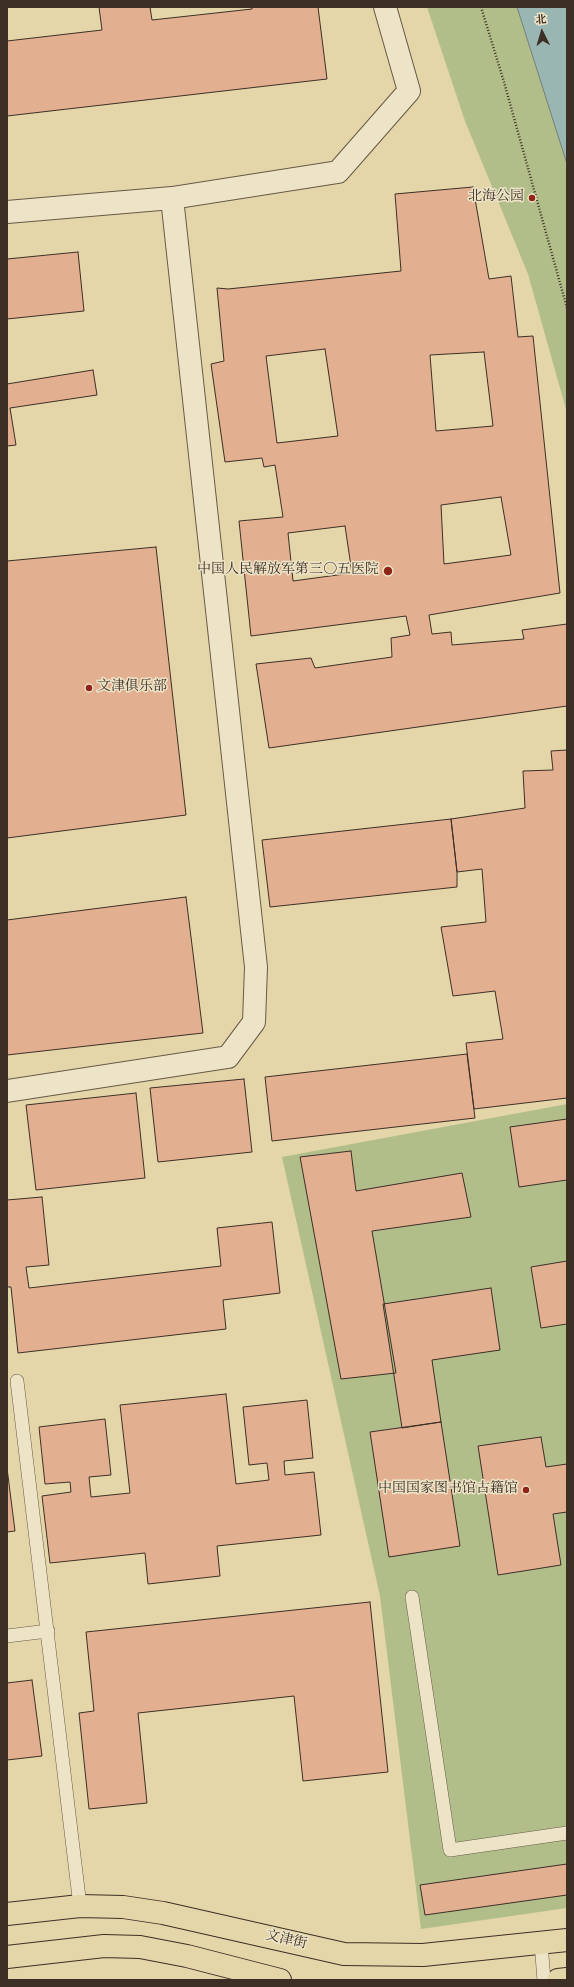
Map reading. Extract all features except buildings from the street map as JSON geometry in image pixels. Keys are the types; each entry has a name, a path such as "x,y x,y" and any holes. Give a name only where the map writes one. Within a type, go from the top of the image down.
{"main road":[{"name":"文津街","path":"7,1914 80,1906 123,1907 163,1913 344,1954 423,1955 567,1940"},
{"path":"7,1957 104,1946 140,1947 187,1956 280,1980"},
{"path":"558,1980 567,1979"}],"street":[{"path":"7,212 172,198 338,172 409,91 385,7"},
{"path":"7,1091 228,1057 254,1022 256,967 172,198"}],"lane":[{"path":"17,1381 80,1906"},
{"path":"412,1597 450,1850 567,1833"},
{"path":"7,1636 48,1631"},
{"path":"541,1943 544,1980"}],"path":[{"path":"481,7 504,82 567,308"}],"green space":[{"name":"北海公园","path":"427,7 567,7 567,413 528,274 465,121"},
{"name":"中国国家图书馆古籍馆","path":"567,1104 567,1908 421,1929 380,1596 282,1157"}],"water":[{"path":"517,7 567,7 567,164"}],"place":[{"name":"北海公园","path":"532,198"},
{"name":"中国人民解放军第三〇五医院","path":"388,571"},
{"name":"文津俱乐部","path":"89,688"},
{"name":"中国国家图书馆古籍馆","path":"526,1490"}]}
